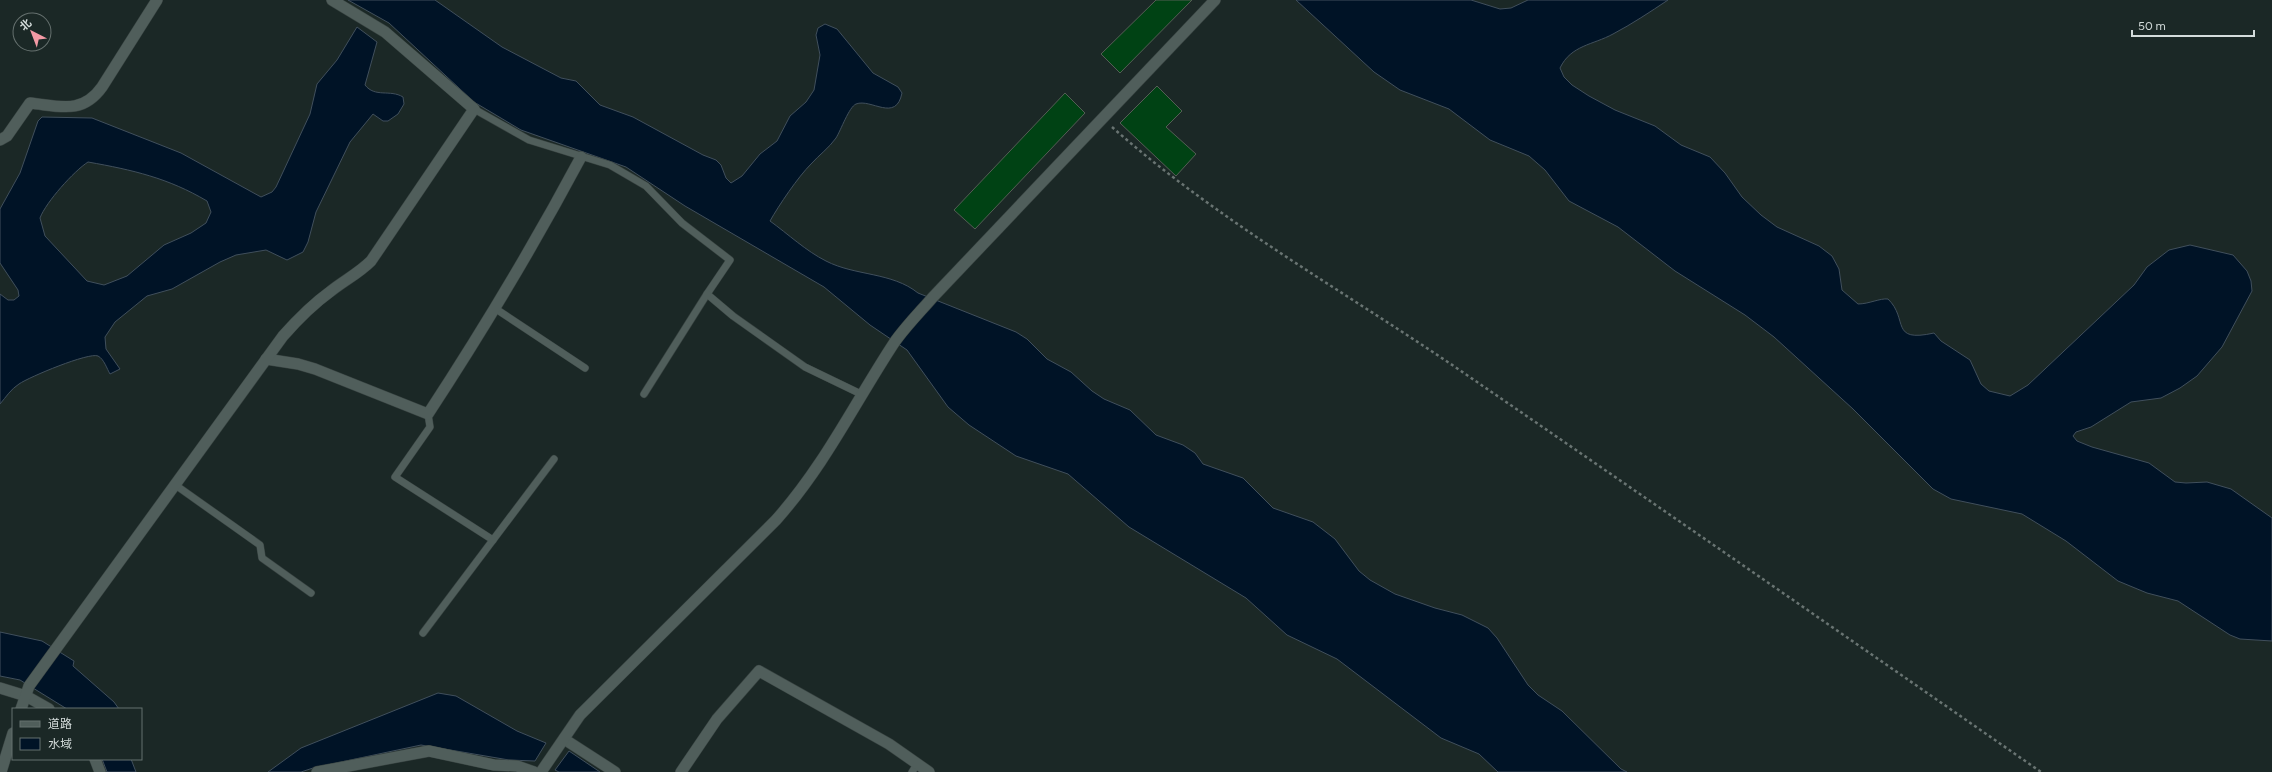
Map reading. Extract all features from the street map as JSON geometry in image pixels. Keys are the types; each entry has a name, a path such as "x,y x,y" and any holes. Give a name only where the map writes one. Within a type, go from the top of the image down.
{"street":[{"path":"0,140 7,136 30,103 77,107 91,99 102,87 157,0"},
{"path":"21,708 27,691 66,634 283,336 308,309 333,289 358,274 371,261 474,108 385,32 332,0"},
{"path":"541,772 580,715 776,520 798,495 822,462 895,342 933,297 1215,0"},
{"path":"266,359 298,364 315,369 428,414 496,309 543,228 581,157"},
{"path":"681,772 717,720 759,671 882,741 915,768 929,772"},
{"path":"0,688 27,691 48,708"},
{"path":"1,772 12,736"},
{"path":"564,739 615,772"},
{"path":"317,772 429,751 534,772"},
{"path":"95,760 100,772"}],"lane":[{"path":"474,108 529,140 610,166 646,186 682,222 730,260 644,394"},
{"path":"707,294 733,316 805,367 863,395"},
{"path":"496,309 585,368"},
{"path":"428,414 430,427 395,477 493,540"},
{"path":"423,633 554,458"},
{"path":"174,484 260,545 262,558 311,593"}],"path":[{"path":"1102,119 1147,157 1206,202 1465,374 2041,772"}],"water":[{"path":"348,0 435,0 502,47 561,78 576,81 600,105 633,117 703,155 716,160 721,165 726,178 731,183 742,176 760,154 777,141 790,116 806,102 814,90 820,55 816,35 818,28 825,24 837,29 873,73 898,87 902,93 899,102 894,107 889,108 882,108 862,103 853,106 836,138 800,176 770,221 804,247 837,266 897,281 918,293 1016,332 1027,339 1047,359 1071,372 1092,391 1104,399 1130,410 1156,435 1183,445 1195,453 1203,464 1243,478 1273,508 1313,522 1335,539 1359,571 1370,580 1395,594 1435,608 1462,615 1488,628 1497,638 1528,685 1538,695 1562,711 1621,769 1627,772 1498,772 1479,754 1441,738 1337,659 1287,635 1246,598 1129,527 1068,474 1016,456 969,425 948,407 907,350 870,325 824,287 685,206 626,167 521,130 474,102 389,23"},
{"path":"1296,0 1471,0 1500,9 1511,8 1528,0 1668,0 1620,30 1576,50 1565,60 1560,68 1564,77 1572,85 1589,96 1615,110 1655,126 1681,145 1710,157 1725,173 1742,197 1761,215 1777,227 1819,246 1832,256 1839,269 1842,290 1858,304 1888,299 1898,314 1905,332 1911,335 1934,333 1941,341 1970,360 1981,384 1989,391 2010,396 2028,385 2134,285 2147,267 2169,250 2190,245 2233,255 2247,271 2251,281 2252,291 2222,347 2197,376 2180,388 2161,398 2131,402 2091,427 2076,432 2073,436 2077,441 2092,447 2149,463 2175,482 2207,482 2231,489 2272,518 2272,641 2240,639 2230,635 2178,601 2147,593 2118,581 2066,541 2022,514 1951,499 1933,489 1853,409 1774,337 1745,315 1675,271 1618,227 1569,201 1545,170 1529,156 1490,140 1449,109 1400,90 1374,72"},
{"path":"357,27 377,42 365,85 373,91 403,97 404,104 398,114 388,121 383,121 373,114 350,142 316,212 308,242 303,252 287,260 266,250 236,255 220,262 172,289 147,296 115,322 105,337 106,349 120,369 110,374 104,362 98,356 72,361 19,384 0,404 0,294 8,300 14,300 19,296 18,290 0,263 0,209 20,173 38,121 42,117 92,118 181,153 261,197 272,192 276,187 310,114 317,84 337,60","holes":["88,162 150,176 178,186 207,201 211,212 206,223 191,233 164,245 127,276 104,285 87,281 45,236 40,218 43,211 54,196 68,179 82,166"]},
{"path":"0,632 42,641 74,661 73,666 114,702 118,708 65,708 20,680 0,676"},
{"path":"438,693 456,696 517,731 546,743 535,761 509,760 421,745 313,768 301,772 268,772 301,748"},
{"path":"569,751 600,772 559,772 555,770"},
{"path":"102,760 131,760 136,772 107,772"}],"building":[{"path":"1156,0 1192,0 1120,73 1101,54"},
{"path":"1157,86 1182,111 1166,127 1196,154 1176,176 1120,123"},
{"path":"1065,93 1085,113 975,229 954,210"}]}
